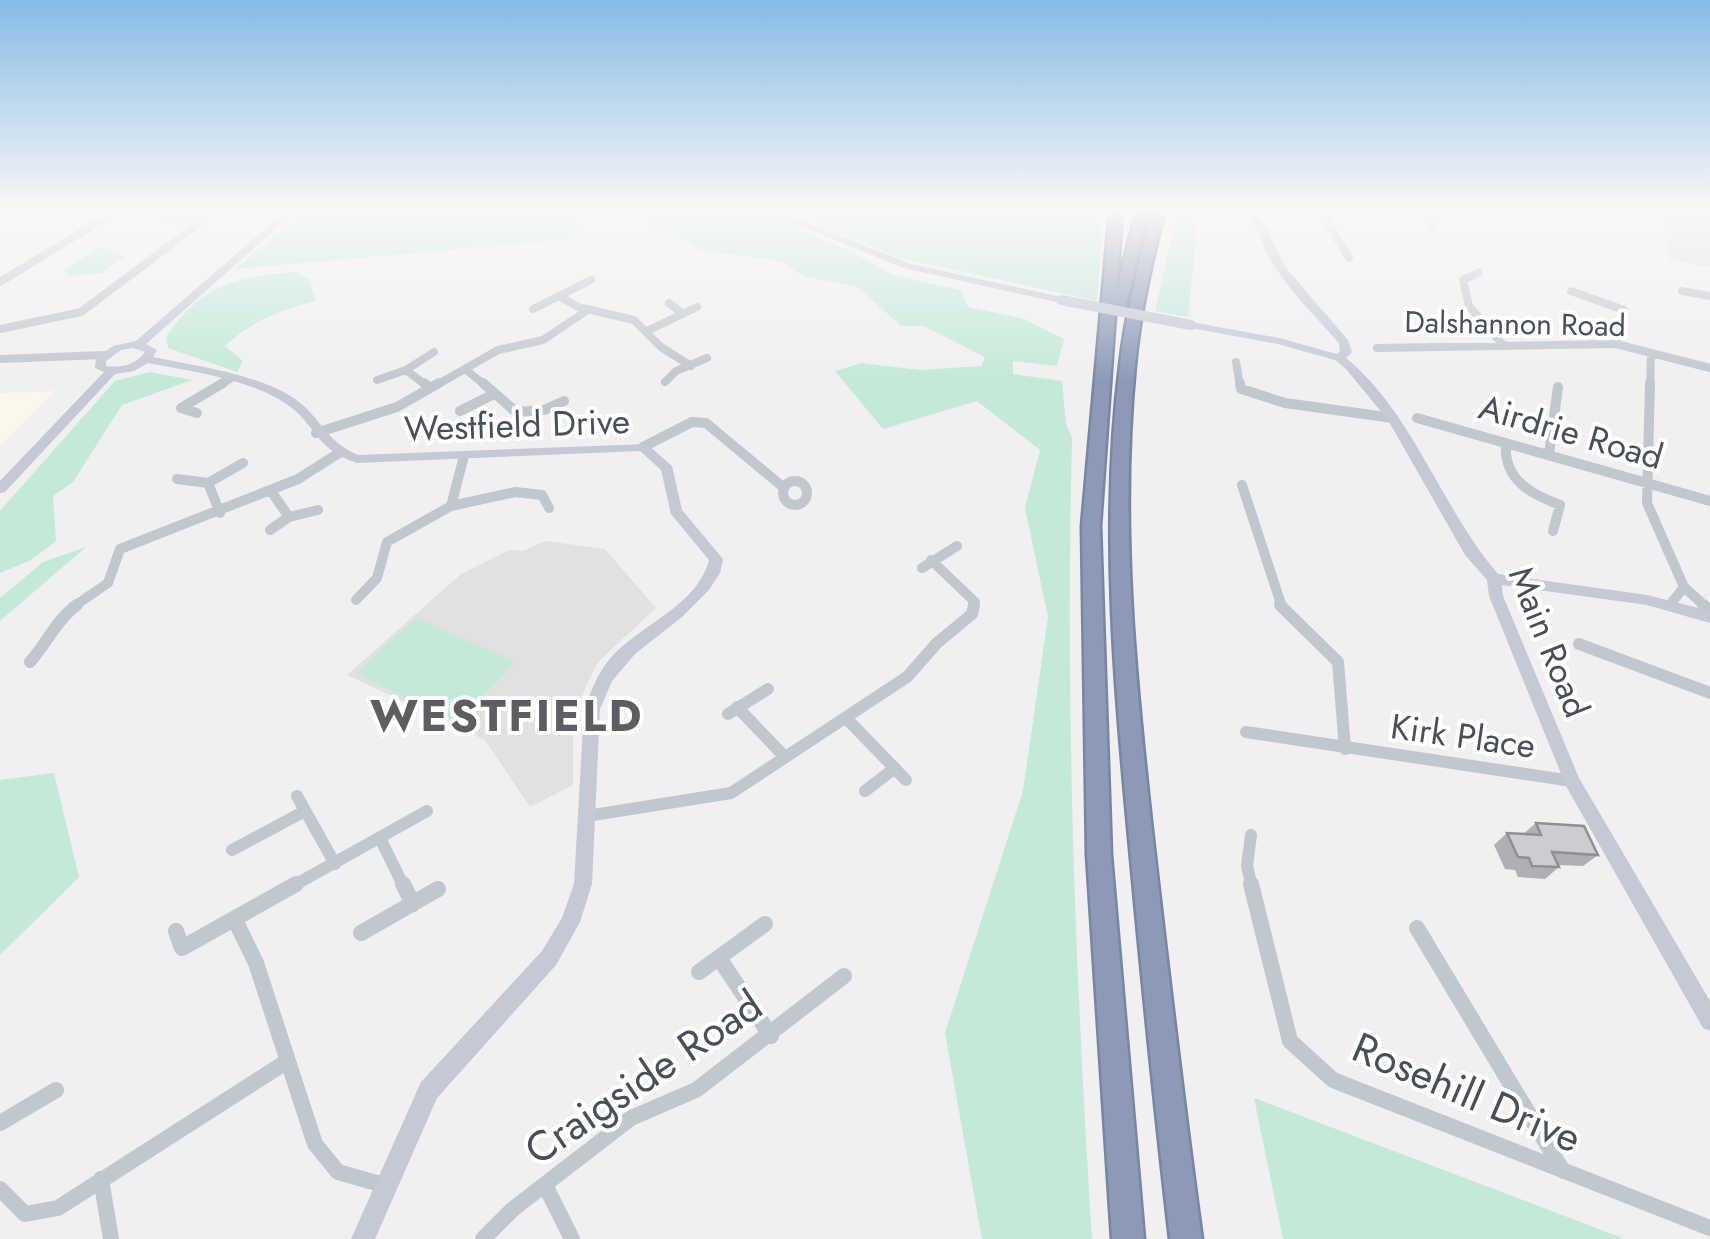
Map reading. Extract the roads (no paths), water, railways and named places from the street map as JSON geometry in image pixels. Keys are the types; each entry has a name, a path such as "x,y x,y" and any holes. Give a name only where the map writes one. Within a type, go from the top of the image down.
{"highway":[{"path":"1111,267 1090,526 1098,855 1128,1239"},
{"path":"1102,386 1129,267"},
{"path":"1144,267 1135,304 1121,469 1122,644 1186,1239"}],"street":[{"path":"1,281 24,267"},
{"path":"0,329 81,312 143,267"},
{"path":"0,489 111,371 143,352 234,267"},
{"path":"912,267 1339,358"},
{"name":"Main Road","path":"1280,267 1344,342 1346,352 1339,358 1394,418 1470,551 1494,579 1496,596 1572,781 1710,1021"},
{"path":"1478,273 1463,280 1469,306 1504,346"},
{"path":"533,309 592,280"},
{"path":"1571,291 1624,310 1616,344"},
{"path":"1682,291 1710,296"},
{"path":"559,296 589,309 634,320 661,347 692,366"},
{"path":"669,302 683,314"},
{"path":"647,331 697,308"},
{"path":"316,433 396,407 498,350 543,340 589,309"},
{"name":"Dalshannon Road","path":"1377,348 1616,344 1710,368"},
{"path":"0,358 143,352 288,400 339,453 271,491 120,549 108,583 64,612 56,632 30,662"},
{"path":"377,380 406,370 434,352"},
{"path":"1651,353 1647,503 1684,587 1710,614"},
{"path":"104,356 101,368 111,371"},
{"path":"665,382 708,358"},
{"path":"1236,362 1242,389 1285,403 1394,418"},
{"path":"464,368 484,381 492,395 511,410 533,413 564,401"},
{"path":"406,370 430,388"},
{"path":"197,412 181,408 230,379"},
{"path":"1549,454 1558,387"},
{"path":"460,411 492,395"},
{"name":"Airdrie Road","path":"1417,418 1710,501"},
{"path":"643,447 692,422 706,422 783,487"},
{"path":"1506,442 1506,462 1520,487 1560,505 1553,531"},
{"name":"Westfield Drive","path":"339,453 371,461 643,447 667,469 676,511 716,560 708,584 618,660 602,682 592,708 583,884 570,922 549,958 429,1090 363,1239"},
{"path":"452,506 464,456"},
{"path":"177,480 208,483 244,463"},
{"path":"208,483 220,513"},
{"name":"Kirk Place","path":"1242,484 1277,602 1338,662 1345,749"},
{"path":"271,491 289,518"},
{"path":"356,600 377,578 387,542 452,506 515,492 542,494 549,508"},
{"path":"270,530 289,518 318,510"},
{"path":"587,816 714,799 847,720 907,677 937,642 972,614 975,602 926,564 957,546"},
{"path":"1494,579 1710,614"},
{"path":"1670,605 1684,587"},
{"path":"1579,644 1710,692"},
{"path":"768,689 732,710 784,756"},
{"path":"847,720 906,780"},
{"name":"Kirk Place","path":"1246,732 1572,781"},
{"path":"865,791 895,768"},
{"path":"297,796 336,864"},
{"path":"232,850 306,811"},
{"path":"176,931 182,948 236,922 427,811"},
{"name":"Rosehill Drive","path":"1251,834 1247,866 1290,1041 1334,1080 1710,1228"},
{"path":"380,838 413,904"},
{"path":"361,934 438,889"},
{"path":"236,922 256,963 315,1144 338,1172 387,1186"},
{"path":"699,972 765,924"},
{"path":"1417,928 1563,1171"},
{"path":"719,958 771,1036"},
{"name":"Craigside Road","path":"483,1239 632,1118 696,1090 844,976"},
{"path":"0,1189 26,1214 58,1208 286,1062"},
{"path":"0,1123 56,1090"},
{"path":"101,1180 111,1239"},
{"path":"545,1185 572,1239"}],"district":[{"name":"WESTFIELD","path":"507,715"}]}
